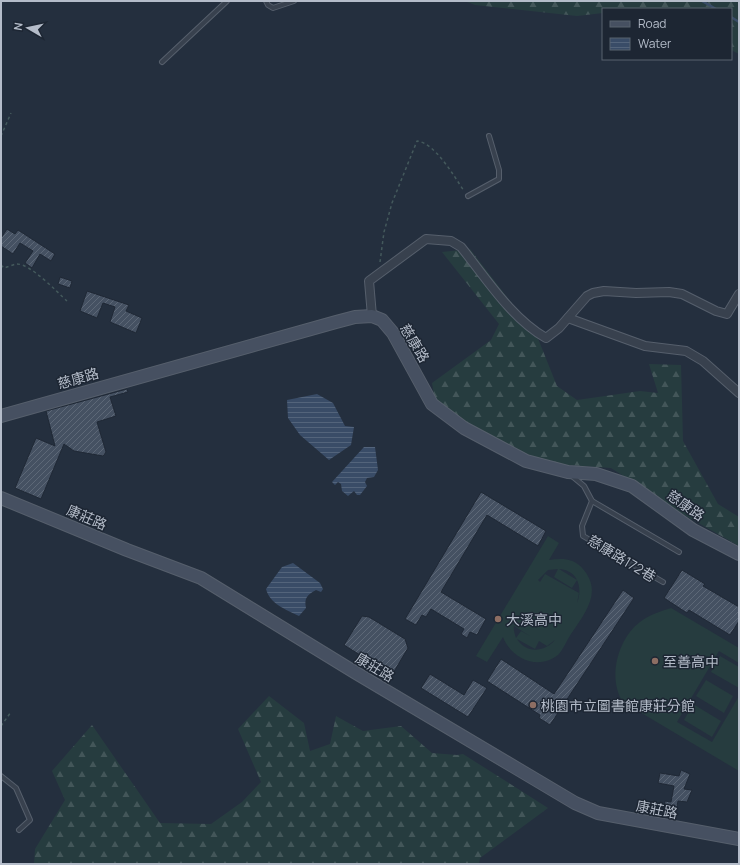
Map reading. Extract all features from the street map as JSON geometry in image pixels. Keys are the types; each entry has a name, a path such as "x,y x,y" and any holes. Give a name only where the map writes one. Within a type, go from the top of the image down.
{"street":[{"path":"372,316 369,281 426,239 451,241 461,247 515,313 546,338 568,318 587,296 593,293 604,291 636,293 669,292 682,294 716,311 727,314 739,294"},
{"name":"慈康路","path":"1,416 336,322 372,316 382,320 393,333 432,404 464,428 526,462 568,472 596,474 632,486 693,530 739,554"},
{"path":"568,318 645,346 686,351 703,361 739,393"},
{"name":"康莊路","path":"1,498 127,550 201,578 575,804 598,813 739,840"}],"lane":[{"path":"162,62 227,1"},
{"path":"266,1 268,5 273,8 294,1"},
{"path":"468,196 499,179 499,170 489,136"},
{"path":"568,472 584,486 592,502 679,552"},
{"name":"慈康路172巷","path":"592,502 582,526 583,536 663,582"},
{"path":"1,776 16,788 30,820 19,830"}],"path":[{"path":"1,136 11,112"},
{"path":"378,274 384,232 392,203 417,141 424,142 440,157 468,196"},
{"path":"1,265 4,268 16,264 22,265 41,278 67,301"},
{"path":"1,726 11,712"}],"green space":[{"path":"465,1 739,1 739,54 732,50 732,8 602,8 602,13 577,16 475,5"},
{"path":"470,249 537,336 557,386 577,400 640,391 658,393 649,364 681,365 683,441 718,504 739,517 739,546 686,516 611,468 537,463 462,420 435,401 432,383 491,340 499,324 442,252"},
{"path":"548,536 559,543 549,560 559,559 572,561 583,569 589,578 592,586 590,602 582,618 569,636 560,653 550,660 533,662 526,660 512,651 503,637 487,662 476,656","holes":["558,569 554,577 572,588 577,580 579,593 545,574 540,582 538,580 548,570","559,569 565,570 575,576 577,580","514,626 530,636 521,631 516,638","517,639 535,649 539,641 547,646 555,640 546,647 536,650 530,649 521,644"]},
{"path":"671,608 739,648 739,663 719,651 677,722 712,742 739,696 739,771 623,702 618,693 616,682 617,659 626,638 632,629 640,622"},
{"path":"720,656 739,667 739,688 711,672"},
{"path":"706,680 733,696 724,713 696,696"},
{"path":"269,696 304,723 310,751 330,744 336,716 363,731 401,726 432,753 463,754 548,808 480,858 479,864 34,864 35,849 65,800 52,771 92,725 160,823 211,824 242,802 261,782 238,729"},
{"path":"693,704 721,721 712,737 684,720"}],"water":[{"path":"317,394 333,403 345,426 354,427 351,445 329,460 300,435 288,418 287,400"},
{"path":"364,447 375,447 378,470 374,477 367,478 365,482 367,486 360,495 357,495 354,491 348,496 342,491 341,484 338,482 335,485 332,482"},
{"path":"293,563 320,583 323,589 321,592 316,590 308,595 305,602 306,608 299,616 283,608 271,599 266,589 282,567"}],"building":[{"path":"7,229 15,234 18,230 55,254 51,261 40,254 32,268 25,263 33,251 20,243 13,254 1,246 1,238"},
{"path":"60,277 72,281 70,288 58,284"},
{"path":"87,291 129,305 126,311 142,318 136,333 110,322 115,307 103,303 97,318 80,311"},
{"path":"127,389 128,392 110,397 116,416 97,422 106,452 103,456 74,451 64,444 41,499 15,488 36,438 55,446 46,411"},
{"path":"481,492 546,531 538,546 487,515 441,592 486,619 477,635 470,632 467,638 461,634 464,629 431,609 426,617 422,615 416,625 405,619"},
{"path":"682,570 705,584 703,586 739,607 739,621 730,635 689,610 687,613 664,598"},
{"path":"623,590 634,598 550,725 539,718 540,715 487,681 501,659 554,694"},
{"path":"362,616 369,617 405,639 408,648 392,675 344,645"},
{"path":"430,674 464,695 473,680 487,688 468,717 421,688"},
{"path":"681,770 690,774 684,789 692,790 687,802 678,801 675,817 663,815 665,801 671,802 674,786 658,783 660,773 679,776"}],"waterway":[{"path":"702,1 714,8"},
{"path":"732,18 739,22"}],"place":[{"name":"大溪高中","path":"498,619"},
{"name":"至善高中","path":"655,661"},
{"name":"桃園市立圖書館康莊分館","path":"533,705"}]}
